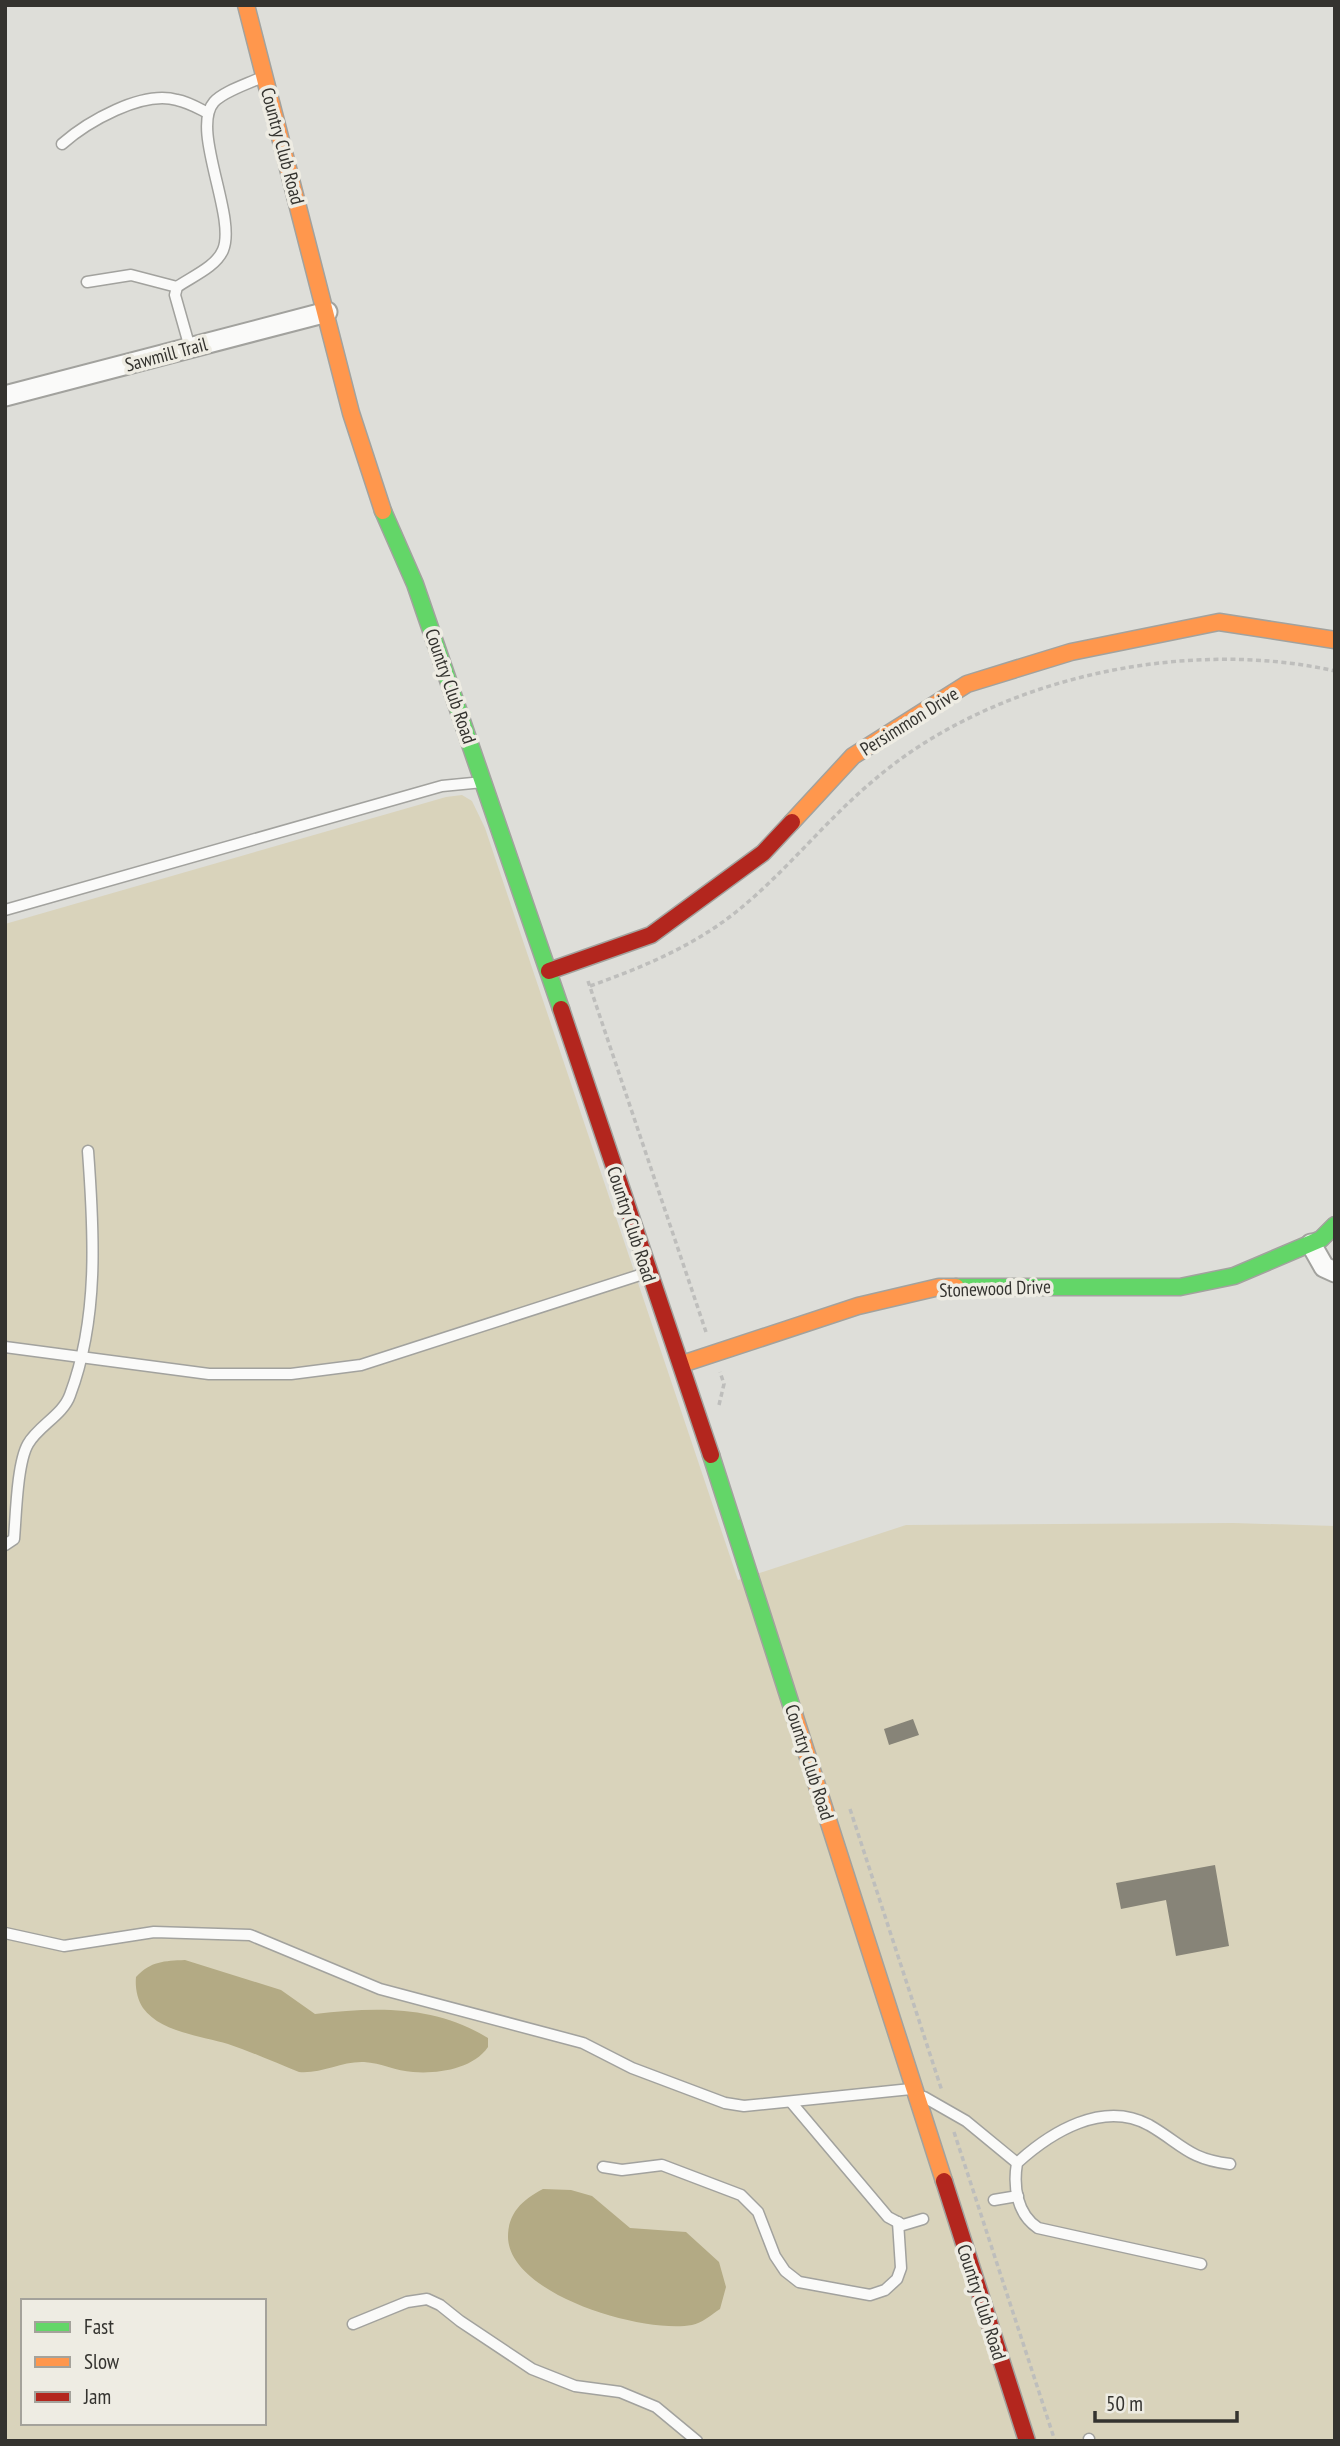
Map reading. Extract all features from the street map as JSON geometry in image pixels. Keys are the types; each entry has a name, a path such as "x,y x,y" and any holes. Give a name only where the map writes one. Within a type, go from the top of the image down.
{"street":[{"name":"Country Club Road","path":"246,5 351,413 384,514 419,596 484,782 648,1273 682,1364 1027,2441"},
{"name":"Sawmill Trail","path":"5,396 327,312"},
{"name":"Persimmon Drive","path":"549,971 651,935 763,853 853,756 967,684 1071,652 1219,622 1335,640"},
{"name":"Stonewood Drive","path":"682,1364 858,1306 940,1287 1180,1287 1250,1271 1324,1237 1335,1225"},
{"path":"1311,1244 1324,1267 1335,1272"}],"lane":[{"path":"87,282 131,275 177,286 211,265 223,250 226,228 212,161 208,113 215,101 264,76"},
{"path":"62,144 84,125 148,100 175,99 208,113"},
{"path":"177,286 175,295 190,348"},
{"path":"5,910 442,786 484,782"},
{"path":"5,1545 14,1539 18,1490 28,1444 69,1399 83,1357 95,1248 88,1151"},
{"path":"5,1347 209,1374 291,1374 361,1365 648,1273"},
{"path":"5,1933 64,1946 155,1932 250,1936 380,1989 583,2043 632,2068 725,2103 744,2106 908,2088 966,2122 1017,2163 1018,2196 1027,2220 1038,2228 1201,2264"},
{"path":"791,2102 888,2217 903,2225 923,2220"},
{"path":"1017,2163 1032,2150 1077,2123 1102,2117 1128,2116 1205,2161 1230,2164"},
{"path":"603,2167 622,2170 662,2165 741,2195 758,2212 775,2256 785,2271 799,2282 870,2295 886,2290 897,2279 901,2268 898,2222"},
{"path":"994,2200 1018,2196"},
{"path":"353,2324 407,2302 427,2299 440,2305 460,2322 532,2369 575,2386 620,2392 644,2402 672,2418 697,2441"}],"path":[{"path":"590,986 674,954 736,912 876,778 941,734 995,708 1065,681 1153,664 1238,660 1307,664 1335,670"},
{"path":"587,979 724,1384 719,1405 723,1418"},
{"path":"848,1802 1055,2441"}],"shaded area":[{"path":"462,795 472,801 485,828 738,1580 906,1525 1234,1523 1335,1526 1335,2441 5,2441 5,924 446,797"},
{"path":"185,1960 281,1990 315,2014 383,2010 426,2014 468,2027 488,2038 488,2047 464,2065 444,2071 407,2071 364,2062 299,2072 228,2044 171,2028 150,2016 139,2001 136,1977 158,1963"},
{"path":"543,2189 571,2190 592,2196 630,2228 686,2232 719,2262 726,2287 720,2309 696,2324 670,2326 613,2316 554,2293 530,2276 514,2258 508,2237 511,2221 518,2208"}],"building":[{"path":"913,1719 919,1735 889,1745 884,1729"},
{"path":"1215,1865 1229,1946 1176,1956 1166,1900 1121,1909 1116,1883"}],"traffic: fast":[{"path":"383,511 415,584 561,1009"},
{"path":"956,1287 1180,1287 1234,1276 1321,1239 1335,1225"},
{"path":"711,1455 794,1714"}],"traffic: slow":[{"path":"246,5 351,413 383,511"},
{"path":"792,822 853,756 967,684 1071,652 1219,622 1335,640"},
{"path":"682,1364 858,1306 939,1287 956,1287"},
{"path":"794,1714 944,2181"}],"traffic: jam":[{"path":"549,971 651,935 763,853 792,822"},
{"path":"561,1009 711,1455"},
{"path":"944,2181 1027,2441"}]}
